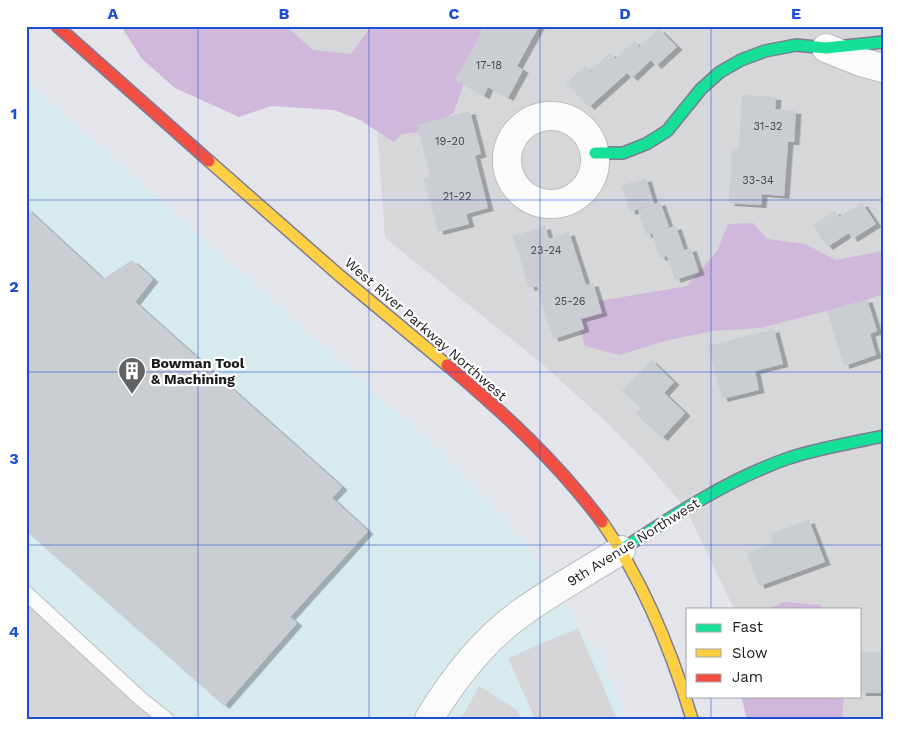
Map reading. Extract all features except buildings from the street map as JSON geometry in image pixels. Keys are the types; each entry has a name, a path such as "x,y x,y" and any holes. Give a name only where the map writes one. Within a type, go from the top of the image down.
{"main road":[{"name":"West River Parkway Northwest","path":"57,26 380,310 483,397 557,466 602,521 621,550 663,635 692,719"},
{"path":"595,153 623,154 646,144 667,130 695,96 720,72 741,60 765,51 796,45 826,48 883,42"},
{"name":"9th Avenue Northwest","path":"621,550 673,516 722,488 779,461 883,436"}],"street":[{"path":"826,48 861,62 883,68"},
{"name":"9th Avenue Northwest","path":"429,719 450,684 483,647 520,614 621,550"}],"lane":[{"path":"26,593 141,699 166,719"}],"shaded area":[{"path":"121,26 286,26 313,50 351,54 371,26 483,26 454,112 430,131 402,134 394,142 360,120 334,110 271,106 239,117 175,88 142,59"},
{"path":"142,26 883,26 883,719 770,719 765,698 862,698 862,608 734,608 686,509 646,462 603,419 540,362 385,238 374,85"},
{"path":"26,80 437,448 522,539 599,655 628,719 26,719"},
{"path":"753,223 767,239 805,244 836,260 883,251 883,294 854,304 760,328 713,331 669,340 619,355 585,346 576,317 588,303 687,286 717,251 728,224"},
{"path":"26,593 166,719 26,719"},
{"path":"784,602 820,605 822,608 769,608"},
{"path":"578,628 617,719 535,719 508,658"},
{"path":"479,686 517,710 521,719 461,719"},
{"path":"742,698 844,698 842,719 747,719"}],"traffic: fast":[{"path":"595,153 623,153 646,144 667,131 701,89 720,72 741,60 765,51 796,45 826,48 883,42"},
{"path":"621,550 702,499 745,476 812,451 883,436"}],"traffic: slow":[{"path":"209,161 340,276 447,365"},
{"path":"602,522 631,568 655,617 675,667 692,719"}],"traffic: jam":[{"path":"57,26 209,161"},
{"path":"447,365 529,439 567,479 602,522"}],"place":[{"name":"Bowman Tool & Machining","path":"132,395"}]}
